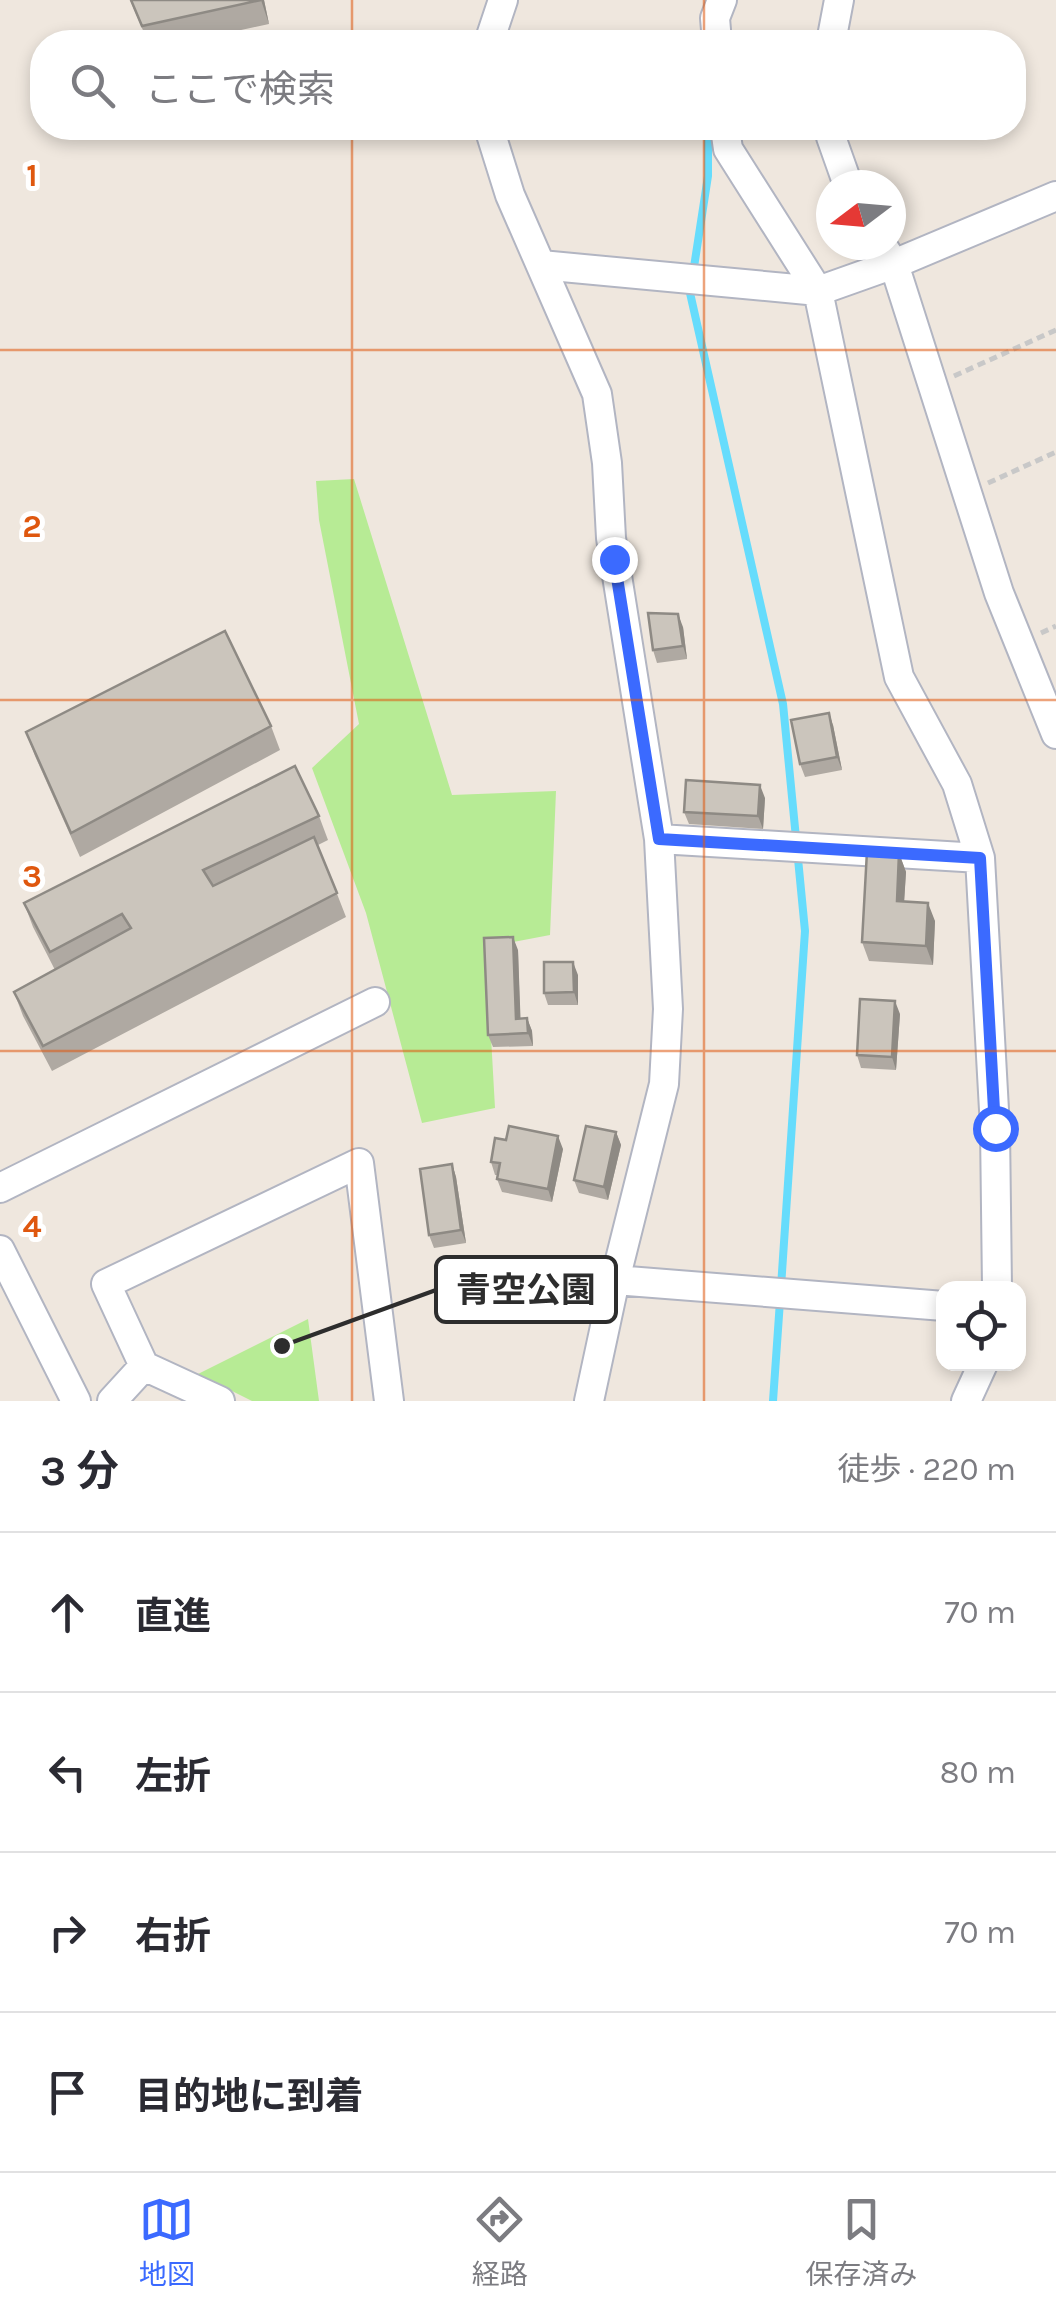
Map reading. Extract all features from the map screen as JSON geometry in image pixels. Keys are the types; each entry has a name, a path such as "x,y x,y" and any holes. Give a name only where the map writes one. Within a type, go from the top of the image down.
{"street":[{"path":"493,30 503,0"},
{"path":"716,30 714,18 722,0"},
{"path":"834,30 840,0"},
{"path":"493,140 510,195 598,394 607,463 610,538 659,839 668,1008 664,1084 614,1280 589,1401"},
{"path":"727,140 728,150 818,290 899,676 958,784 980,858 995,1128 998,1281"},
{"path":"832,140 843,170"},
{"path":"906,248 1056,196"},
{"path":"541,266 818,290 876,260"},
{"path":"890,260 999,593 1056,734"},
{"path":"659,839 980,858"},
{"path":"0,1188 375,1002"},
{"path":"220,1401 144,1366 106,1284 358,1163 389,1401"},
{"path":"0,1250 76,1401"},
{"path":"614,1280 936,1305"},
{"path":"112,1401 144,1366"},
{"path":"966,1401 980,1371"}],"path":[{"path":"933,386 1056,330"},
{"path":"967,492 1056,452"}],"green space":[{"path":"354,479 452,795 556,791 550,935 486,947 495,1108 422,1123 366,913 312,768 359,724 319,520 316,481"},
{"path":"308,1319 319,1401 252,1401 198,1374"}],"building":[{"path":"131,0 261,0 142,26"},
{"path":"648,613 678,614 683,646 653,650"},
{"path":"225,631 271,726 71,833 26,732"},
{"path":"829,713 837,757 800,764 791,720"},
{"path":"295,766 319,816 203,870 213,886 314,837 337,893 43,1046 14,992 131,928 122,914 50,952 24,903"},
{"path":"686,780 760,785 758,816 684,812"},
{"path":"867,851 899,853 897,901 928,903 926,946 862,942"},
{"path":"513,937 516,1019 527,1018 528,1033 488,1035 484,938"},
{"path":"544,962 573,962 574,992 544,993"},
{"path":"860,999 895,1001 892,1057 857,1055"},
{"path":"509,1126 558,1136 548,1189 497,1179 500,1163 491,1162 495,1138 506,1140"},
{"path":"586,1126 616,1132 604,1187 574,1180"},
{"path":"452,1164 461,1230 429,1235 420,1169"}],"waterway":[{"path":"708,140 708,176 690,293 783,704 805,931 781,1287"},
{"path":"773,1401 780,1301"}],"place":[{"name":"青空公園","path":"282,1346"}],"route":[{"path":"614,559 659,839 980,858 995,1128"}]}
